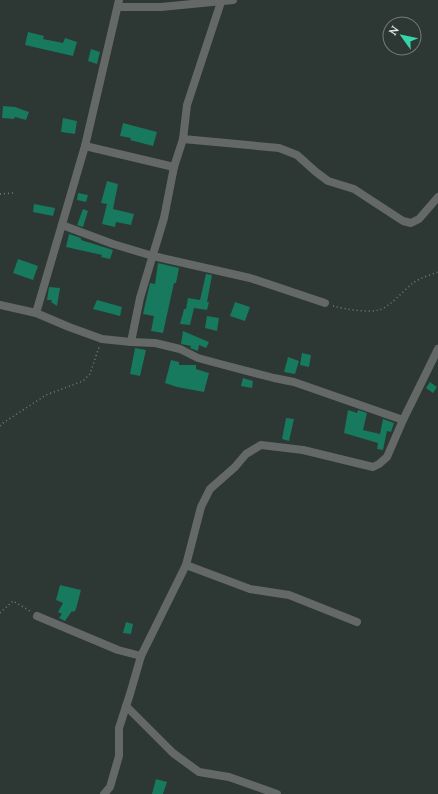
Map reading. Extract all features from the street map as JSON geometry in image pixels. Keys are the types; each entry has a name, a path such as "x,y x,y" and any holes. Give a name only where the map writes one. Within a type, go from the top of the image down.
{"street":[{"path":"36,313 85,146 119,4 161,7 233,0"},
{"path":"131,342 140,298 164,218 174,167 183,139 188,105 221,2"},
{"path":"183,139 279,148 297,155 328,181 354,189 403,221 411,223 419,219 438,197"},
{"path":"85,146 174,167"},
{"path":"62,225 113,244 153,256 250,278 325,304"},
{"path":"0,305 36,313 102,339 155,343 180,349 198,358 294,382 403,420"},
{"path":"104,794 110,787 119,756 119,728 140,656 186,565 201,507 210,489 235,467 246,454 260,445 303,450 373,467 379,464 387,457 403,420 438,349"},
{"path":"186,565 250,589 289,596 357,622"},
{"path":"37,616 118,650 140,656"},
{"path":"126,706 173,753 199,772 229,777 277,794"}],"path":[{"path":"0,194 13,193"},
{"path":"325,304 344,309 369,311 380,310 413,283 438,272"},
{"path":"0,426 46,395 83,381 90,374 102,339"},
{"path":"0,613 13,600 37,616"}],"building":[{"path":"28,32 44,36 43,39 63,43 65,38 77,42 73,56 25,45"},
{"path":"91,49 100,52 97,64 88,61"},
{"path":"3,106 15,107 29,112 26,120 15,117 14,119 2,118"},
{"path":"63,118 77,121 75,134 61,132"},
{"path":"123,123 157,132 153,146 130,140 131,138 120,136"},
{"path":"107,181 118,184 113,209 134,214 131,225 116,222 115,227 102,224 107,204 101,203"},
{"path":"78,193 88,195 86,202 77,200"},
{"path":"34,204 55,208 53,216 33,212"},
{"path":"83,209 88,211 83,227 77,225"},
{"path":"69,234 81,238 81,240 113,250 110,259 101,257 102,255 66,247"},
{"path":"18,259 38,266 33,280 13,273"},
{"path":"158,263 179,268 176,283 174,283 163,333 151,331 154,316 143,314 150,283 155,284"},
{"path":"206,274 212,275 207,310 194,308 190,325 180,324 184,309 186,309 188,298 200,300"},
{"path":"49,287 60,288 57,306 51,302 52,300 47,300"},
{"path":"97,300 122,307 120,316 93,309"},
{"path":"235,302 250,307 245,321 230,316"},
{"path":"207,316 219,318 217,331 205,328"},
{"path":"183,331 209,342 206,348 199,345 198,351 190,348 191,346 181,344"},
{"path":"135,348 146,350 140,376 130,374"},
{"path":"302,353 311,355 309,367 300,365"},
{"path":"288,357 299,361 295,374 284,372"},
{"path":"171,360 179,362 179,365 196,365 196,369 209,373 204,392 165,383"},
{"path":"243,378 253,381 252,388 241,386"},
{"path":"430,382 437,387 433,393 426,388"},
{"path":"348,410 357,413 358,410 367,413 363,430 380,434 383,419 394,423 391,432 387,431 383,450 377,449 378,443 344,433"},
{"path":"286,418 294,419 289,441 282,439"},
{"path":"60,585 81,590 76,609 74,612 72,611 65,621 59,618 62,614 58,612 63,603 56,600"},
{"path":"126,622 133,624 131,634 123,633"},
{"path":"156,779 167,782 163,794 152,794"}]}
